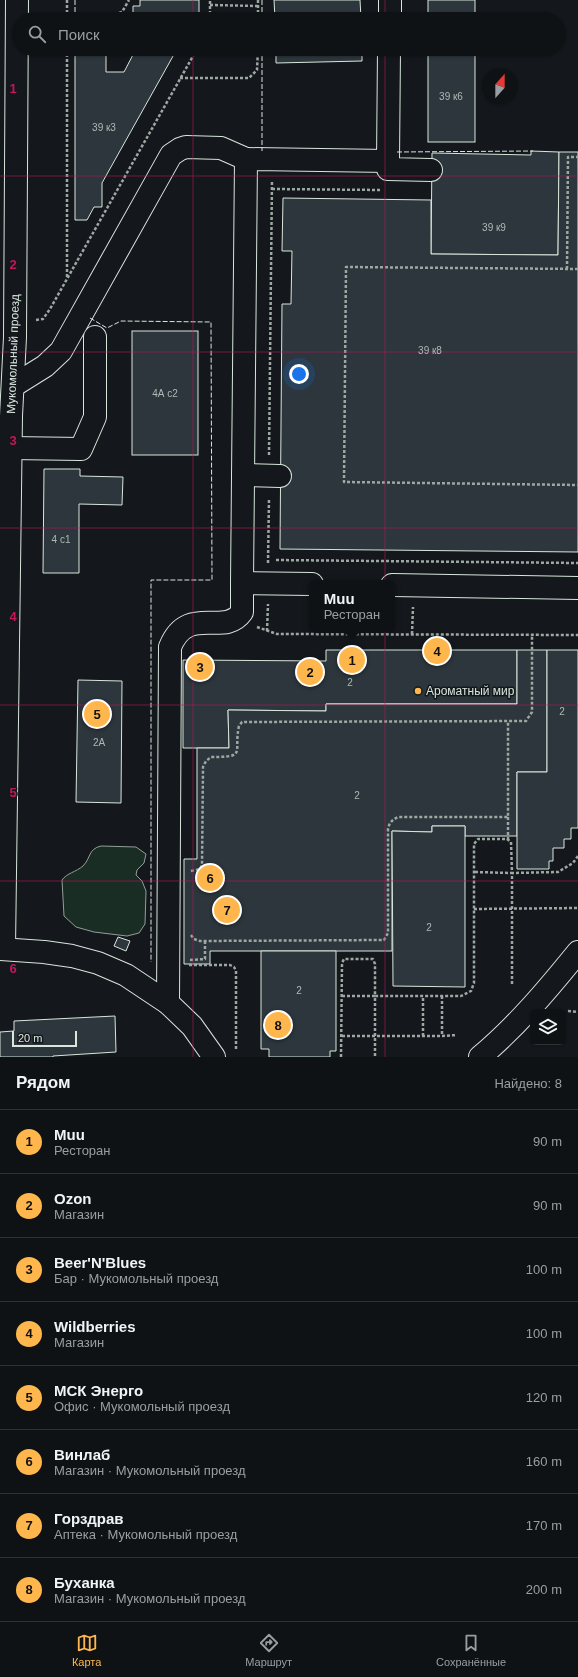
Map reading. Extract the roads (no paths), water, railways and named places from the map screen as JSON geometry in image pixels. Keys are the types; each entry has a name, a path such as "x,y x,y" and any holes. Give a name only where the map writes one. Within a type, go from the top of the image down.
{"street":[{"name":"Мукомольный проезд","path":"13,12 16,0"},
{"path":"390,0 390,12"},
{"name":"Мукомольный проезд","path":"12,19 8,38 16,337 13,386 6,416 11,448 2,949 72,956 113,969 145,986 168,1003 192,1026 214,1057"},
{"path":"389,56 388,169 431,170"},
{"path":"13,386 45,366 61,351 171,155 186,147 222,148 246,159 388,161"},
{"path":"168,1003 176,963 170,647 178,632 185,627 197,623 231,622 240,616 242,612 246,159"},
{"path":"11,448 81,449 94,417 95,337"},
{"path":"243,475 275,476"},
{"path":"242,583 309,584"},
{"path":"395,585 578,588"},
{"path":"480,1057 494,1045 536,1002 578,952"}],"place":[{"name":"Wildberries","path":"437,651"},
{"name":"Muu","path":"352,660"},
{"name":"Beer'N'Blues","path":"200,667"},
{"name":"Ozon","path":"310,672"},
{"name":"Ароматный мир","path":"418,691"},
{"name":"МСК Энерго","path":"97,714"},
{"name":"Винлаб","path":"210,878"},
{"name":"Горздрав","path":"227,910"},
{"name":"Буханка","path":"278,1025"}]}
